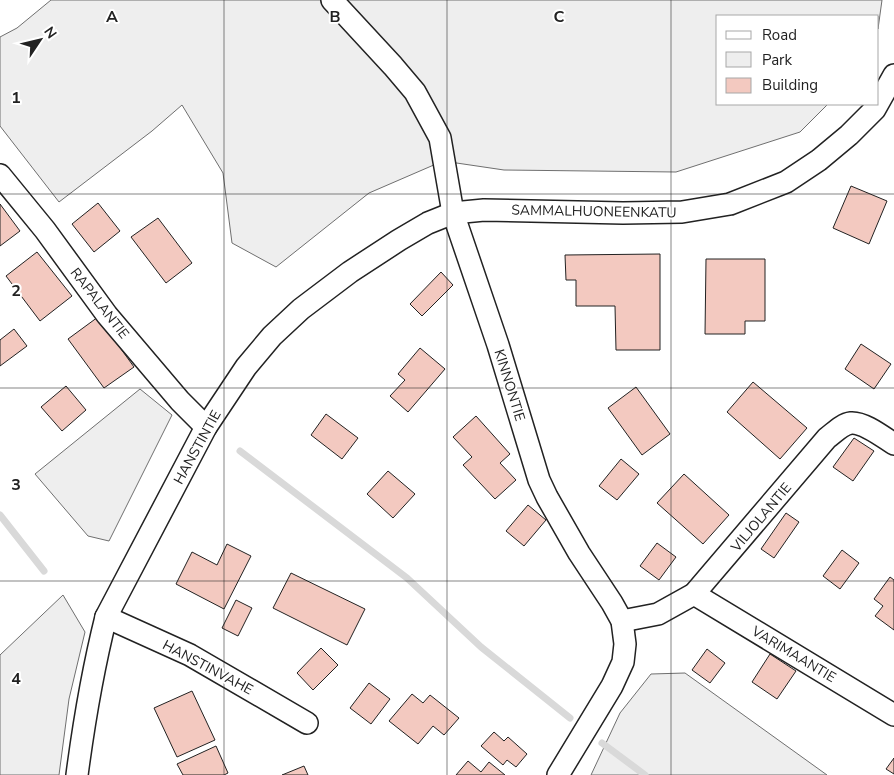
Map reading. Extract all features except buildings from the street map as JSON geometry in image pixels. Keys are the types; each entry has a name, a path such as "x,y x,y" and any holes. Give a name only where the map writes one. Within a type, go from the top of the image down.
{"street":[{"name":"KINNONTIE","path":"332,0 415,92 440,138 453,213 498,345 539,480 579,553 622,621 625,644 623,662 612,686 558,775"},
{"name":"SAMMALHUONEENKATU","path":"879,102 894,75"},
{"name":"SAMMALHUONEENKATU","path":"453,213 484,210 623,213 682,212 730,204 786,182 818,160 849,135 877,105"},
{"name":"RAPALANTIE","path":"0,175 45,230 107,315 180,401 206,427"},
{"name":"HANSTINTIE","path":"77,775 99,644 106,617 206,427 246,367 272,336 301,309 350,272 428,223 453,213"},
{"name":"VILJOLANTIE","path":"622,621 658,614 694,594 828,438 839,428 851,423 864,426 894,444"},
{"name":"VARIMAANTIE","path":"694,594 894,715"},
{"name":"HANSTINVAHE","path":"106,617 190,655 308,723"}],"green space":[{"path":"51,0 882,0 879,22 879,15 716,15 716,105 827,105 800,132 676,172 504,170 443,161 369,193 276,267 232,243 223,173 182,105 152,131 59,202 0,126 0,37 17,28"},
{"path":"140,389 172,415 109,541 88,536 35,474"},
{"path":"63,595 85,632 69,699 59,775 0,775 0,655"},
{"path":"685,673 827,775 591,775 620,713 651,674"}],"waterway":[{"path":"240,451 407,578 481,647 570,718"},
{"path":"0,515 44,571"},
{"path":"602,743 645,775"}]}
